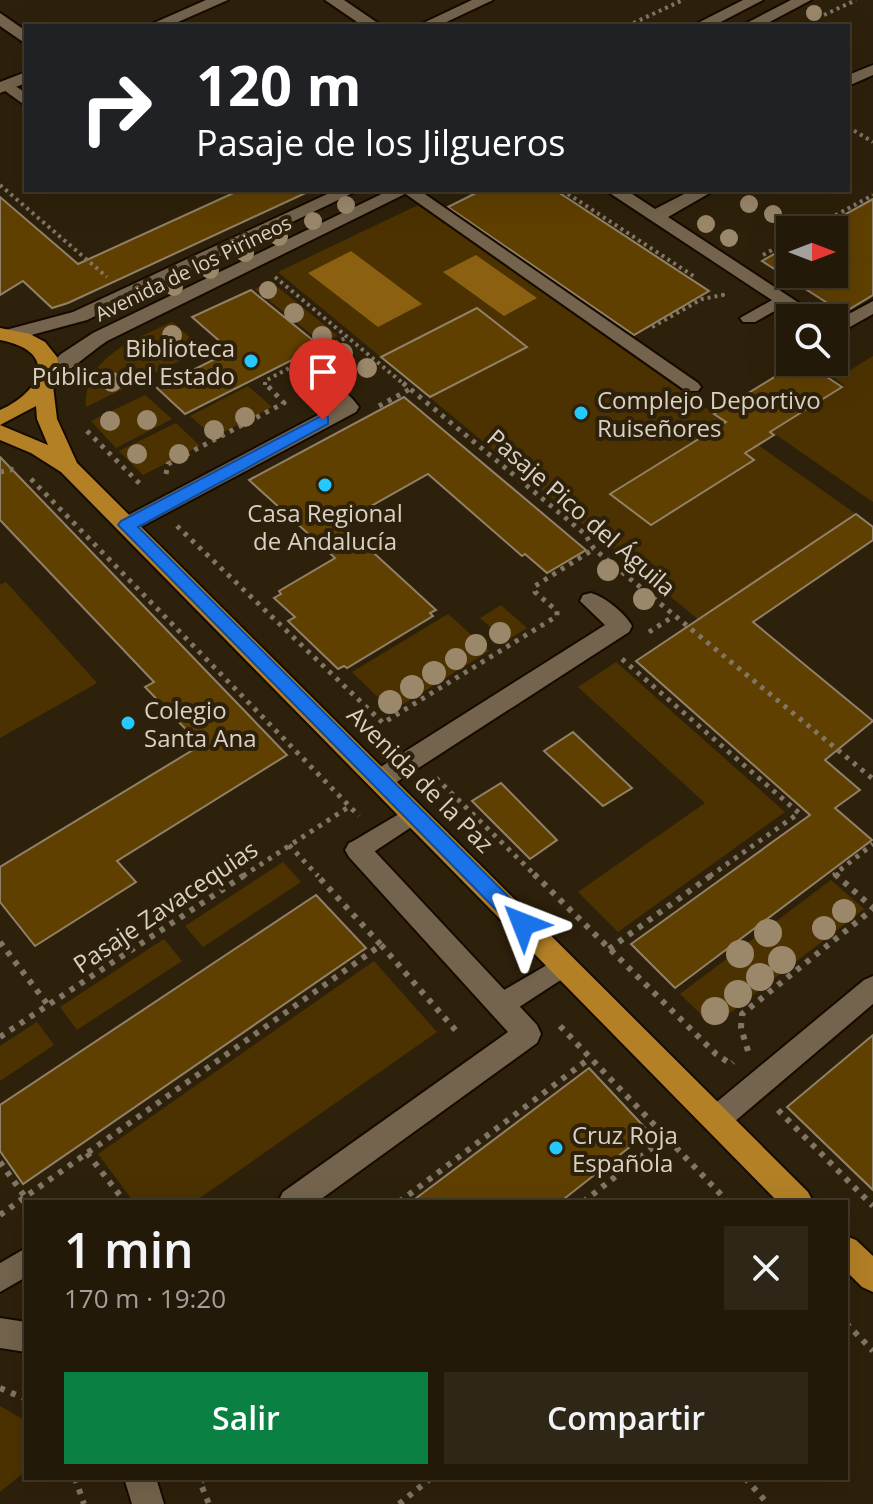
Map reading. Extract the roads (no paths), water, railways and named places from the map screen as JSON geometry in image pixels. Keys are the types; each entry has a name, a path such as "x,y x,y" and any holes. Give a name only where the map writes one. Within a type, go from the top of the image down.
{"highway":[{"path":"0,418 33,402 47,382 48,361 40,350 27,340 4,335"},
{"name":"Avenida de la Paz","path":"47,382 47,419 68,467"},
{"name":"Avenida de la Paz","path":"0,432 38,448 68,467 796,1200"},
{"path":"848,1252 873,1277"}],"street":[{"path":"160,24 220,0"},
{"path":"333,0 371,24"},
{"path":"430,24 485,0"},
{"path":"704,24 755,0"},
{"path":"753,24 803,0"},
{"path":"0,18 24,37"},
{"path":"3,87 24,78"},
{"name":"Avenida de los Pirineos","path":"4,335 80,316 346,192"},
{"name":"Avenida de los Pirineos","path":"47,382 68,358 100,337 402,192"},
{"path":"617,192 791,304"},
{"path":"655,216 702,192"},
{"path":"127,525 349,407 327,388"},
{"path":"380,780 621,626 591,601"},
{"path":"296,1200 527,1034 358,850"},
{"path":"717,1119 873,988"},
{"path":"0,1333 24,1337"},
{"path":"141,1480 148,1504"}],"lane":[{"path":"850,80 873,69"},
{"path":"3,87 24,100"},
{"path":"409,192 692,387"},
{"path":"749,318 783,299"},
{"path":"848,321 873,306"},
{"path":"358,850 414,814"},
{"path":"501,1005 564,965"},
{"path":"0,1279 24,1262"}],"place":[{"name":"Biblioteca Pública del Estado","path":"251,361"},
{"name":"Complejo Deportivo Ruiseñores","path":"581,413"},
{"name":"Casa Regional de Andalucía","path":"325,485"},
{"name":"Colegio Santa Ana","path":"128,723"},
{"name":"Cruz Roja Española","path":"556,1148"}]}
